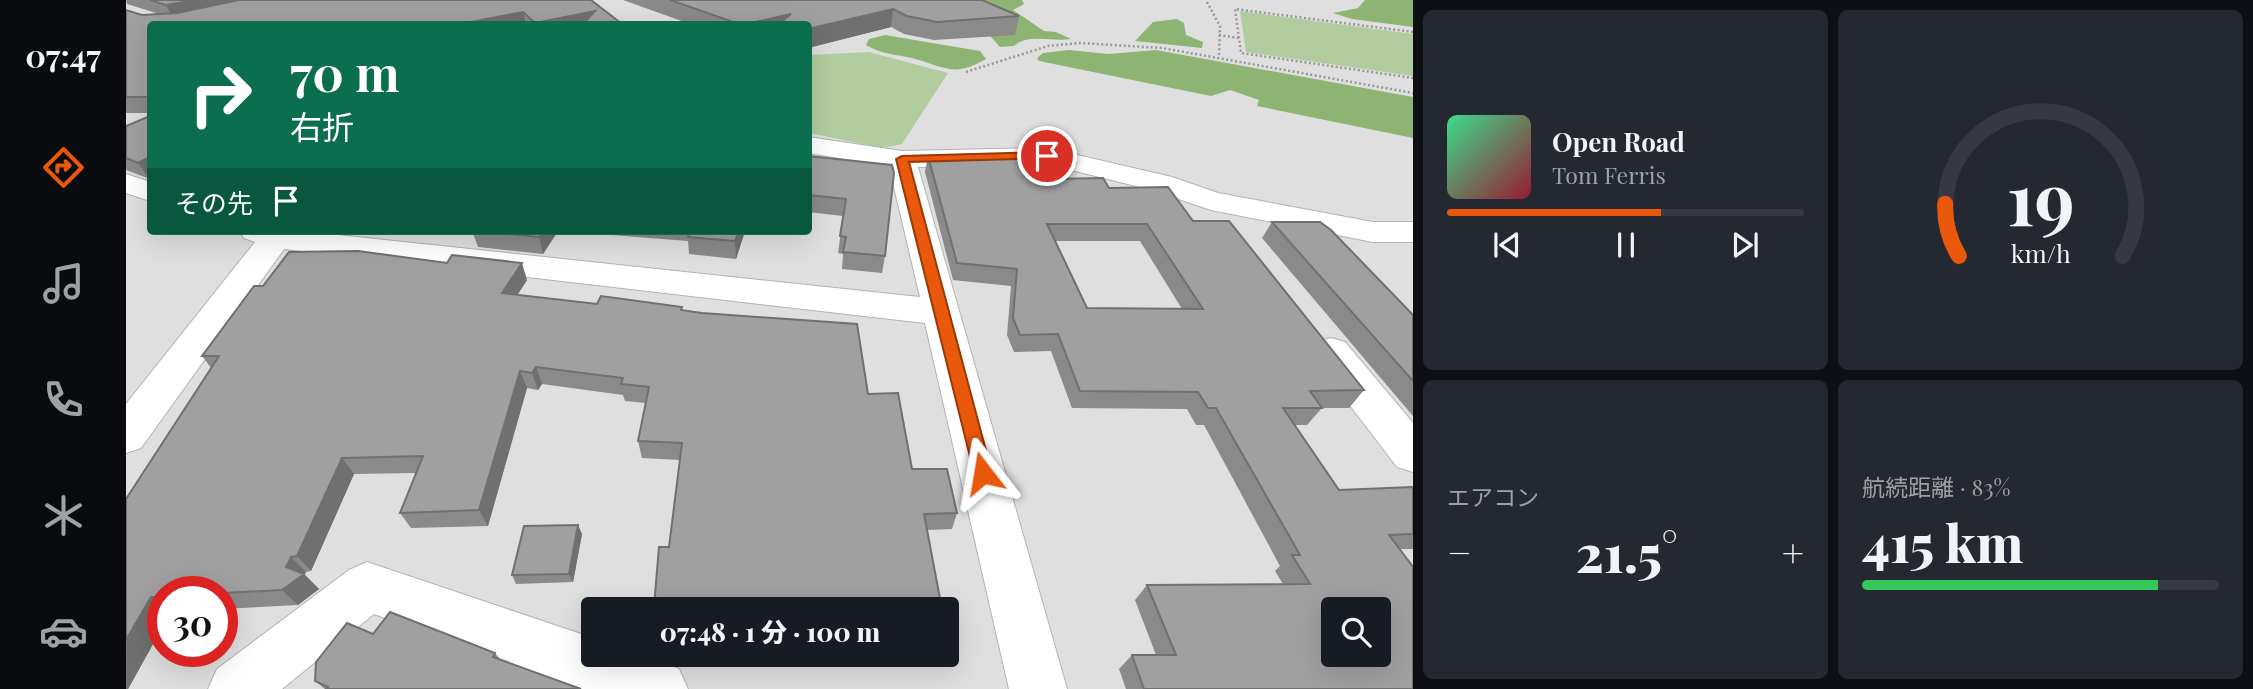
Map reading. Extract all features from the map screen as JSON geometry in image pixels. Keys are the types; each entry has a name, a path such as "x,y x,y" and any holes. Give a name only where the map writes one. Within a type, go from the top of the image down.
{"street":[{"path":"812,146 902,159 1047,156 1163,183 1211,201 1373,232 1413,232"},
{"path":"902,159 1038,689"},
{"path":"126,183 147,191"},
{"path":"1211,201 1244,242"},
{"path":"126,436 269,235"},
{"path":"287,235 941,312"},
{"path":"1306,321 1413,454"},
{"path":"237,689 367,587 659,689"}],"path":[{"path":"1208,2 1220,26 1219,57"},
{"path":"1413,32 1235,9 1241,53 1413,78"},
{"path":"1219,35 1239,38"},
{"path":"966,72 1063,43 1162,48 1413,93"}],"green space":[{"path":"975,0 1022,0 1024,4 1013,10 1044,31 1056,32 1071,39 1033,39 1014,46 1000,47 990,36 1011,28"},
{"path":"1365,0 1413,0 1413,27 1352,19 1333,13 1358,8"},
{"path":"1240,11 1413,34 1413,76 1246,52"},
{"path":"1177,19 1184,23 1186,35 1203,42 1202,48 1135,41 1153,22"},
{"path":"885,35 980,51 986,59 967,68 952,69 886,53 866,45 869,39"},
{"path":"1069,50 1108,54 1156,50 1413,97 1413,138 1257,106 1259,100 1230,90 1211,96 1039,61 1037,58 1043,53"},
{"path":"869,52 948,73 902,144 882,148 812,134 812,55"}],"building":[{"path":"150,0 194,0 166,5"},
{"path":"239,0 591,0 618,21 586,21 595,11 545,21 533,21 523,12 476,21 147,21 147,97 126,97 126,10 142,15 177,13"},
{"path":"670,0 982,0 1019,16 937,22 907,16 893,9 812,28 812,21 783,21 791,14 760,21 730,21"},
{"path":"147,117 147,158 138,163 126,158 126,126"},
{"path":"812,156 892,165 894,173 885,256 843,252 846,237 840,236 846,199 812,195"},
{"path":"928,156 1038,158 1049,179 1103,178 1109,188 1168,187 1193,221 1229,221 1364,390 1310,391 1322,408 1283,408 1339,490 1413,487 1413,534 1389,535 1413,567 1413,689 1144,689 1132,655 1176,655 1147,585 1310,584 1292,555 1300,555 1216,408 1208,408 1198,392 1080,391 1058,334 1020,335 1013,318 1017,269 957,263","holes":["1047,224 1147,224 1203,309 1087,308"]},
{"path":"1272,222 1320,222 1331,230 1413,315 1413,381"},
{"path":"689,235 737,235 735,241 688,237"},
{"path":"358,251 447,263 452,255 522,263 502,293 597,304 601,296 682,307 681,310 702,313 857,324 868,394 898,393 912,469 947,469 957,513 924,514 940,597 655,597 659,547 669,547 682,443 638,441 649,387 621,384 623,378 536,367 532,373 520,371 479,510 400,513 423,456 342,458 297,556 291,557 286,567 304,574 282,590 238,592 238,576 147,576 147,604 126,640 126,499 219,356 202,356 254,286 263,286 289,252"},
{"path":"578,525 569,574 512,575 524,526"},
{"path":"390,612 495,653 493,657 581,689 326,689 328,687 315,681 316,662 347,623 373,634"}],"route":[{"path":"983,473 902,159 1047,156"}]}
